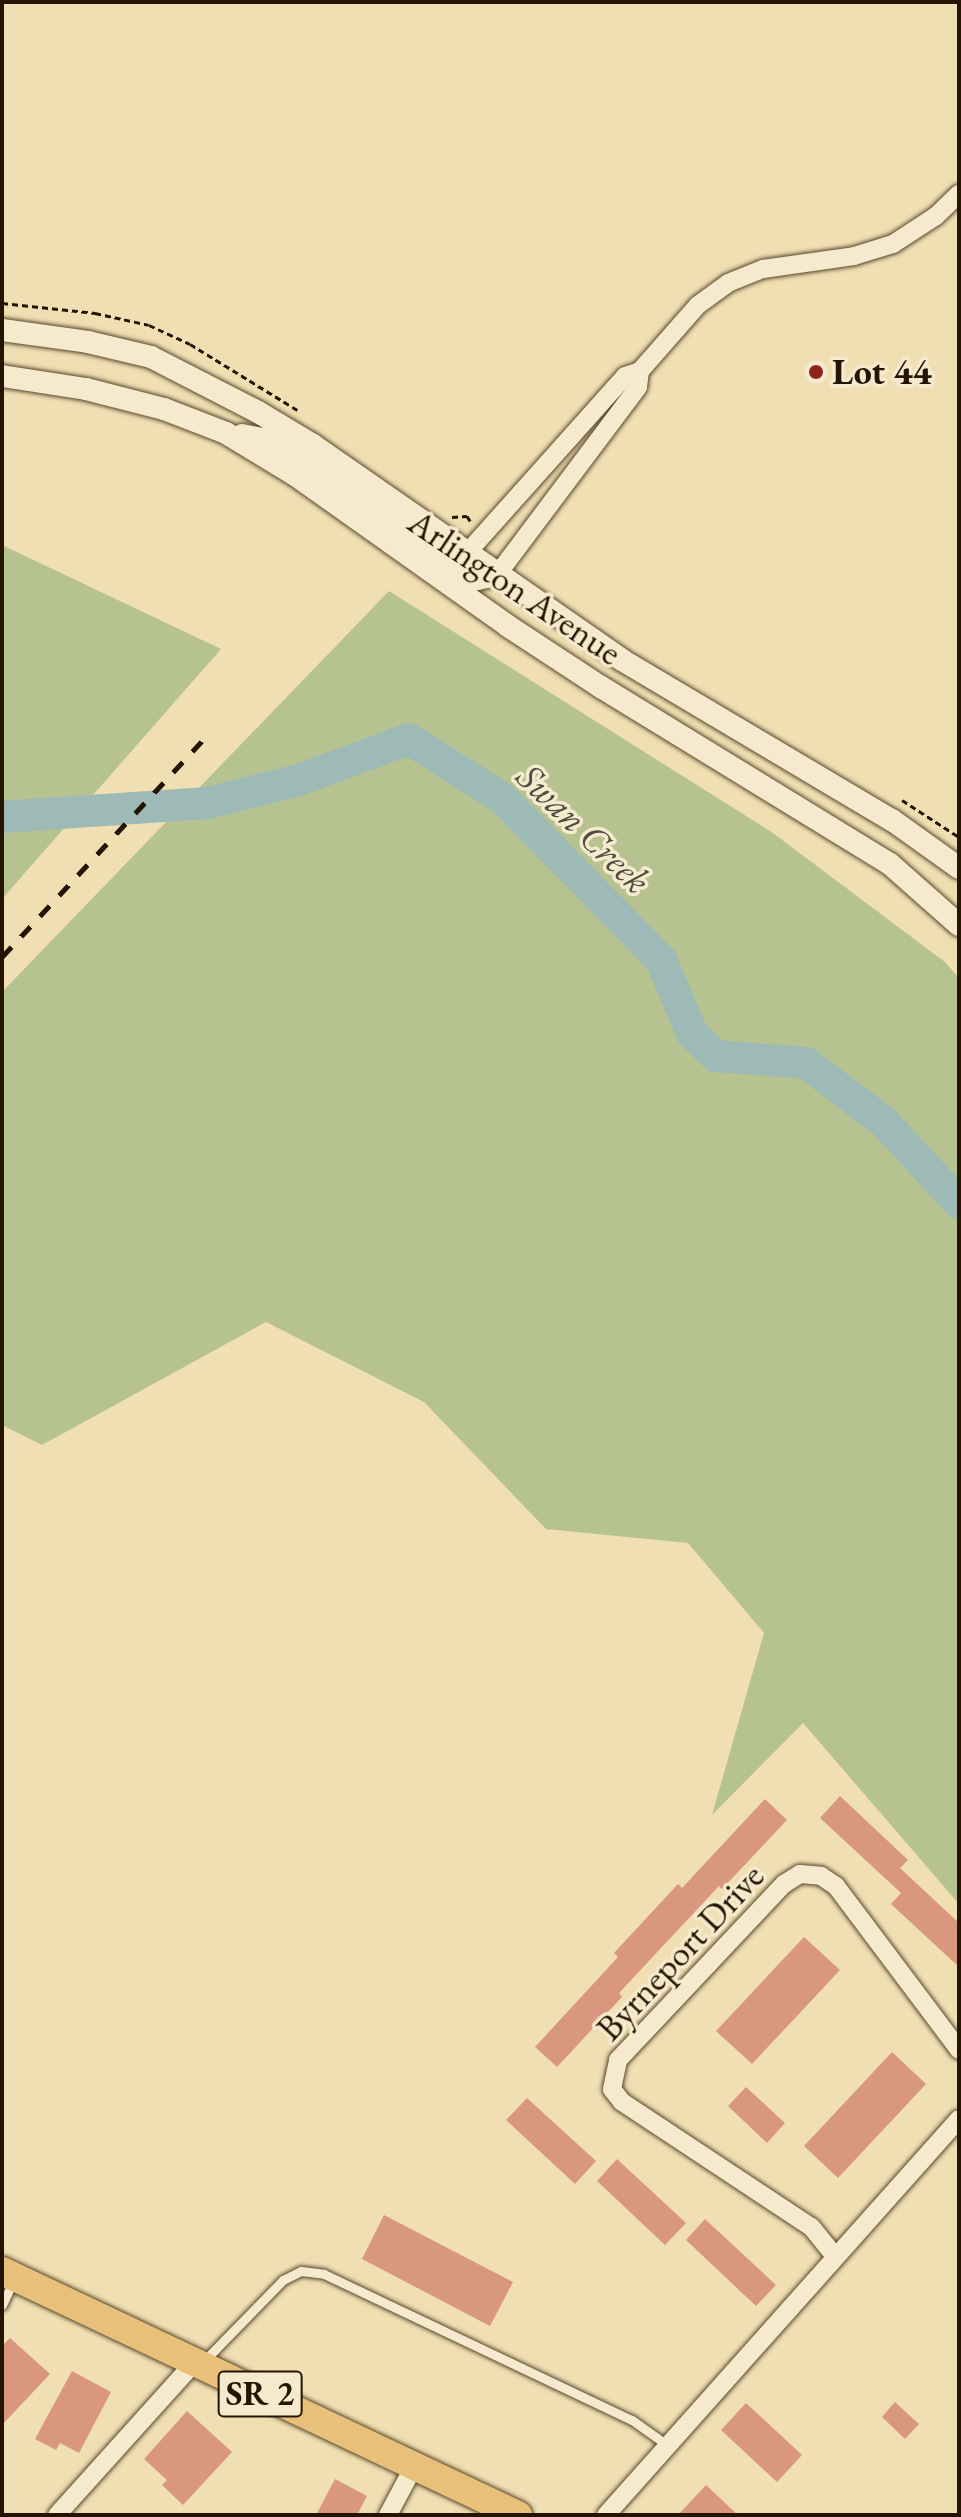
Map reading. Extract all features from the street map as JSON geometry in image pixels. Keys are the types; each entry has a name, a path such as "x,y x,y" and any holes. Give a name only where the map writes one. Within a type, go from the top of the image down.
{"main road":[{"name":"SR 2","path":"8,2274 518,2515"}],"street":[{"path":"467,553 625,376 640,371 689,313 728,283 763,269 854,256 893,244 936,216 959,194"},
{"name":"Arlington Avenue","path":"2,330 88,342 151,357 286,427 622,660 892,820 959,868"},
{"path":"226,433 263,439 292,451 459,571 477,579 497,575 638,387 640,371"},
{"name":"Arlington Avenue","path":"2,376 86,389 164,409 226,433 295,475 495,618 601,687 890,864 959,925"},
{"name":"Byrneport Drive","path":"834,2255 811,2227 622,2102 612,2089 618,2060 784,1884 800,1874 821,1876 836,1886 959,2050"},
{"path":"606,2515 834,2255 959,2119"},
{"path":"57,2515 197,2364"},
{"path":"388,2515 414,2466"}],"lane":[{"path":"197,2364 283,2280 301,2271 324,2274 632,2420 667,2445"},
{"path":"2,2305 8,2274"}],"green space":[{"path":"2,545 221,649 2,899"},
{"path":"389,591 773,833 945,962 959,978 959,1904 803,1723 712,1815 764,1633 688,1543 546,1529 424,1402 266,1322 42,1445 2,1425 2,992"}],"building":[{"path":"840,1796 908,1860 900,1868 959,1923 959,1967 891,1904 901,1893 820,1818"},
{"path":"765,1799 787,1820 722,1889 719,1886 619,1993 622,1997 557,2067 535,2047 618,1957 614,1953 678,1884 682,1888"},
{"path":"804,1937 840,1970 752,2064 716,2031"},
{"path":"892,2052 926,2084 838,2178 804,2146"},
{"path":"746,2087 785,2123 767,2143 728,2106"},
{"path":"527,2098 596,2161 575,2184 506,2120"},
{"path":"617,2159 686,2223 665,2245 597,2181"},
{"path":"384,2215 513,2282 490,2326 362,2259"},
{"path":"705,2219 776,2285 756,2306 686,2240"},
{"path":"10,2338 50,2374 2,2425 2,2346"},
{"path":"72,2371 111,2392 79,2453 60,2443 56,2450 35,2439"},
{"path":"895,2402 919,2424 905,2439 882,2417"},
{"path":"746,2403 802,2455 777,2482 721,2430"},
{"path":"187,2411 232,2452 183,2505 162,2485 167,2480 144,2459"},
{"path":"335,2479 367,2496 357,2515 316,2515"},
{"path":"706,2485 738,2515 678,2515"}],"waterway":[{"name":"Swan Creek","path":"2,817 208,803 299,780 409,739 502,798 661,960 692,1033 716,1056 806,1063 884,1122 959,1203"}],"railway":[{"path":"2,957 206,737"}],"place":[{"name":"Lot 44","path":"816,372"}]}
